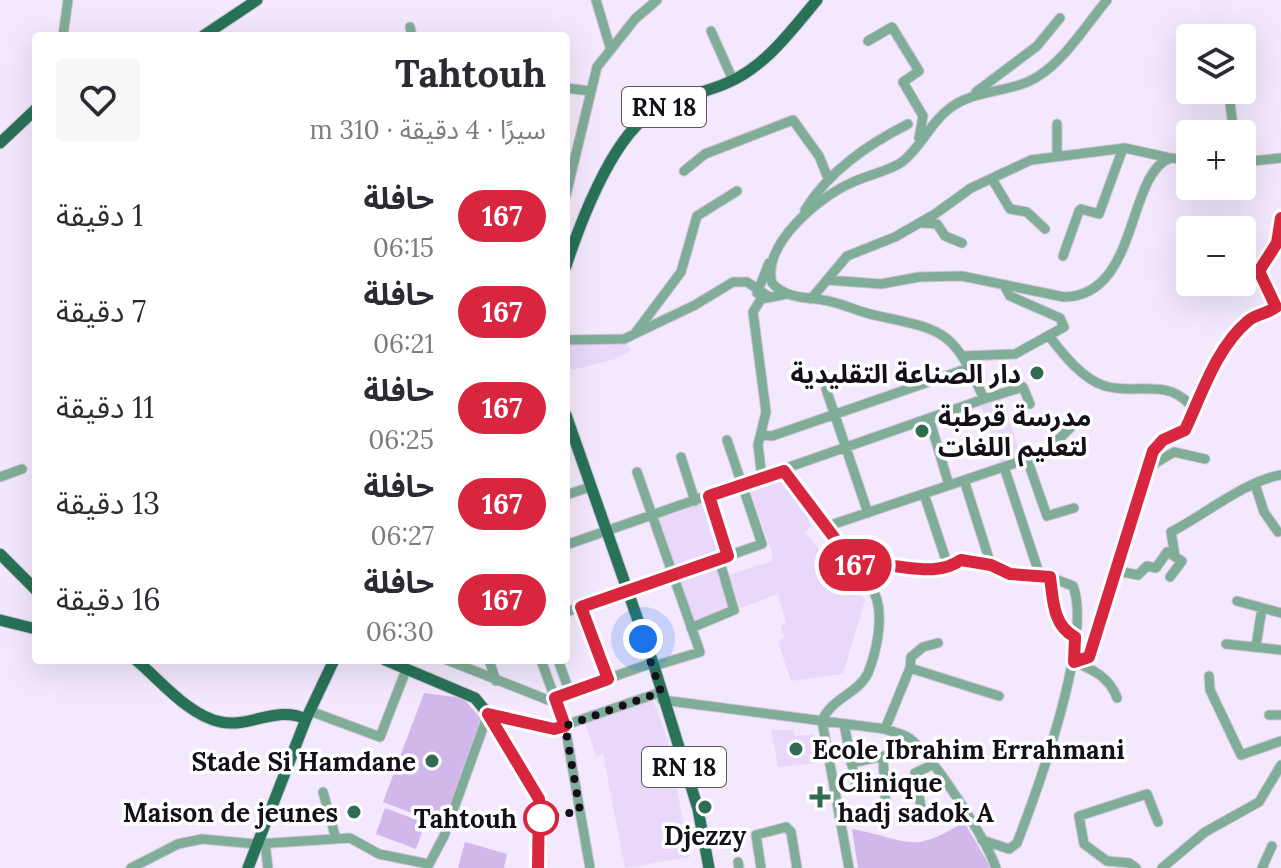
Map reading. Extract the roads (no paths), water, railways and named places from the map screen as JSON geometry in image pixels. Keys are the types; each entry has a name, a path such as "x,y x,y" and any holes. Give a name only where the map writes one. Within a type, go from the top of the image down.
{"main road":[{"path":"209,32 257,0"},
{"name":"RN 18","path":"570,256 596,190 638,124 658,109 733,80 768,56 817,0"},
{"path":"0,143 32,113"},
{"name":"RN 18","path":"570,439 653,664 698,809 709,868"},
{"path":"0,554 32,586"},
{"path":"0,620 32,628"},
{"path":"141,664 195,710 223,723 287,713 308,715"},
{"path":"248,868 261,843 308,715 332,664"},
{"path":"393,664 475,698 488,714 539,799 538,868"}],"street":[{"path":"64,32 68,0"},
{"path":"596,0 610,47"},
{"path":"570,158 597,67 610,47 657,0"},
{"path":"965,100 1035,79 1107,0"},
{"path":"801,217 846,185 900,163 935,120 1037,46 1060,18"},
{"path":"868,41 892,27 919,71 903,82 923,116 918,141"},
{"path":"711,31 733,80"},
{"path":"570,88 590,91"},
{"path":"684,171 705,154 793,120 819,156 828,178"},
{"path":"762,478 758,445 766,412 753,312 758,289 777,249 828,178 873,142 908,124"},
{"path":"1057,124 1057,154"},
{"path":"1063,256 1079,211 1099,214 1123,148"},
{"path":"811,299 847,256 920,223 971,188 1031,160 1057,154 1123,148 1163,153 1176,159"},
{"path":"827,280 881,284 919,277 962,276 1064,297 1086,293 1112,268 1150,175 1170,158"},
{"path":"1256,161 1281,158"},
{"path":"992,179 1010,209 1027,212 1045,229"},
{"path":"635,333 681,272 699,213 737,191"},
{"path":"1074,662 1085,660 1093,651 1131,515 1157,445 1185,430 1228,344 1250,319 1276,307 1278,299 1259,271 1277,243 1281,218"},
{"path":"920,223 937,224 945,236 962,243"},
{"path":"777,249 770,275 776,288 787,294 932,327 962,356 984,399"},
{"path":"570,340 614,340 635,333 695,305 725,284 740,281 768,296"},
{"path":"962,356 1015,354 1064,327 1063,320 1010,296 1004,285"},
{"path":"753,312 757,303 768,296 787,294"},
{"path":"1049,336 1086,375 1105,386 1158,388 1178,394 1189,404"},
{"path":"761,435 772,436 969,368"},
{"path":"570,544 1023,387 1030,404"},
{"path":"826,389 868,513"},
{"path":"929,418 949,485"},
{"path":"828,526 1045,453 1072,426"},
{"path":"570,611 762,544 727,440"},
{"path":"1149,467 1174,452 1205,459"},
{"path":"681,457 695,501"},
{"path":"1027,459 1047,516 1074,508"},
{"path":"982,840 1009,849 1017,843 1041,776 1074,662 1078,604 1073,586 1039,573 1004,467"},
{"path":"0,477 22,469"},
{"path":"784,471 828,526 877,600 878,625 874,653 863,680 833,703 822,721 849,868"},
{"path":"456,664 540,698 555,698 653,664 700,652 637,472"},
{"path":"1175,556 1171,532 1255,484 1281,475"},
{"path":"964,480 991,565"},
{"path":"1255,484 1264,512 1278,532"},
{"path":"570,494 590,487"},
{"path":"924,494 949,569"},
{"path":"691,628 734,610 709,496"},
{"path":"1117,571 1138,575 1147,566 1156,568 1167,552 1182,561 1170,577"},
{"path":"857,568 866,565 949,569 961,560 991,565 1010,574 1049,577"},
{"path":"1049,577 1056,618 1065,632 1075,637"},
{"path":"1237,601 1281,613"},
{"path":"581,607 608,679"},
{"path":"1256,646 1262,608"},
{"path":"885,729 916,651 938,643"},
{"path":"1226,644 1281,650"},
{"path":"1074,662 1089,668 1111,685 1117,698"},
{"path":"490,664 496,681"},
{"path":"542,664 565,726 590,868"},
{"path":"559,664 570,693"},
{"path":"910,668 999,696"},
{"path":"308,715 380,737 406,670"},
{"path":"1209,676 1210,690 1241,755 1281,741"},
{"path":"131,868 191,840 261,843 350,838 379,854 428,866 444,836 488,714 554,729 662,696 885,729 909,738 932,765 982,840 996,868"},
{"path":"1269,715 1281,715"},
{"path":"844,724 856,785"},
{"path":"851,763 909,751"},
{"path":"883,757 886,814"},
{"path":"923,819 915,773 932,765"},
{"path":"1162,868 1205,832 1259,802 1281,765"},
{"path":"323,792 336,839"},
{"path":"1136,868 1129,863 1107,861 1084,844 1079,816 1146,794 1150,796 1158,822"},
{"path":"761,868 756,835 786,827 791,832 797,868"},
{"path":"261,843 268,868"},
{"path":"1262,868 1272,846"}],"place":[{"name":"دار الصناعة التقليدية","path":"1037,373"},
{"name":"مدرسة قرطبة لتعليم اللغات","path":"922,431"},
{"name":"Ecole Ibrahim Errahmani","path":"796,749"},
{"name":"Stade Si Hamdane","path":"432,761"},
{"name":"Clinique hadj sadok A","path":"820,797"},
{"name":"Djezzy","path":"705,807"},
{"name":"Maison de jeunes","path":"354,812"},
{"name":"Tahtouh","path":"541,818"}]}
